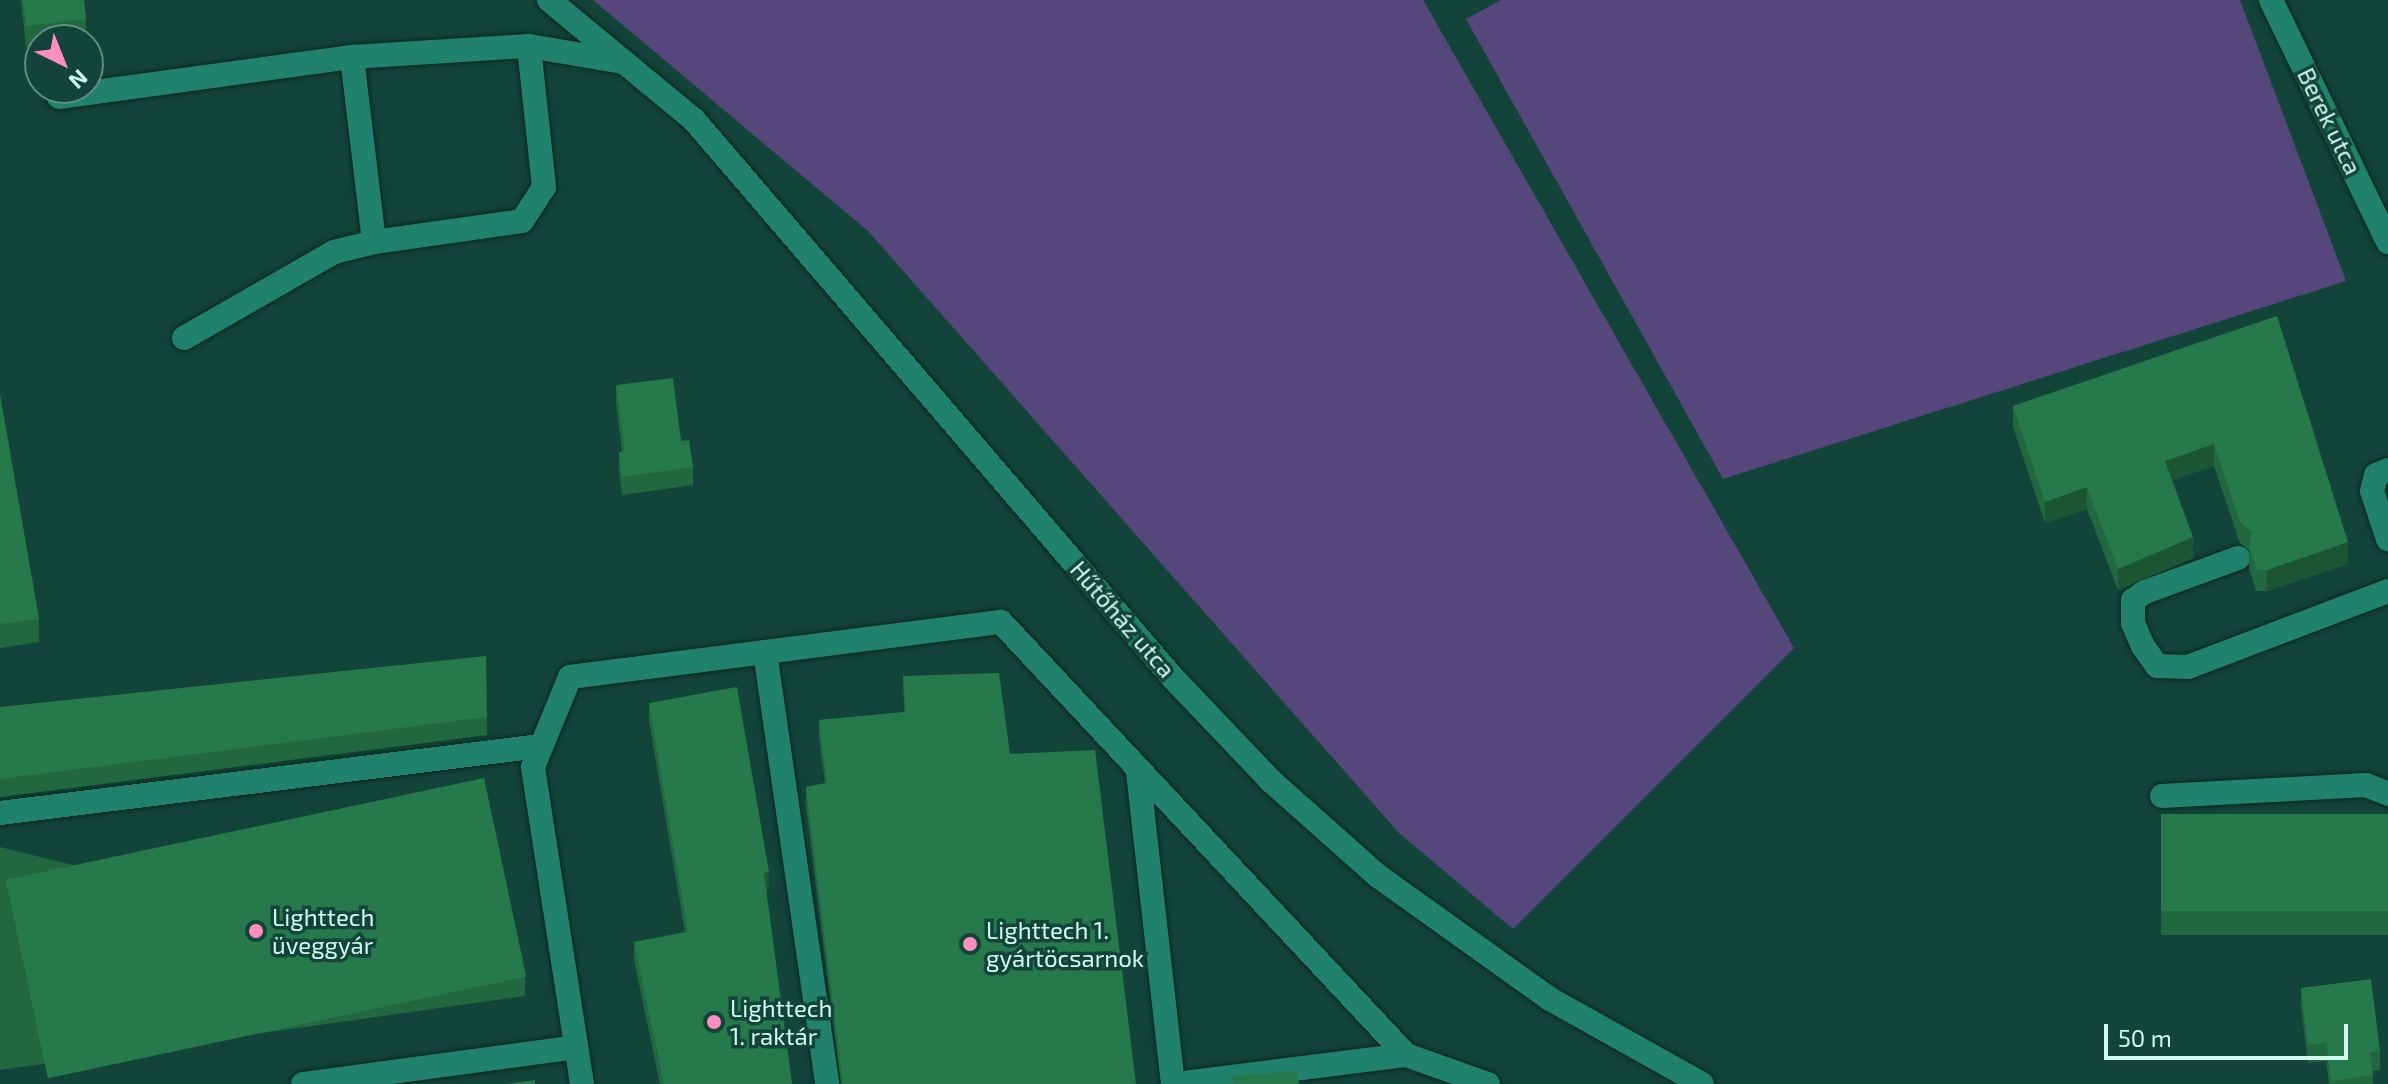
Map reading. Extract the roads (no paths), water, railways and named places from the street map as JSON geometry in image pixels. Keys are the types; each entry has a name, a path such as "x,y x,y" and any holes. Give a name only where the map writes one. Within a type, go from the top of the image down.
{"street":[{"name":"Hűtőház utca","path":"549,0 694,120 1173,678 1271,781 1378,876 1538,990 1690,1081"},
{"name":"Berek utca","path":"2271,0 2387,236"},
{"path":"104,91 352,57 529,46 625,62"},
{"path":"184,338 334,252 374,242 522,221 544,187 529,46"},
{"path":"352,57 374,242"},
{"path":"2388,470 2376,475 2372,491 2388,539"},
{"path":"2238,558 2145,592 2133,600 2133,623 2143,646 2157,666 2188,667 2388,591"},
{"path":"582,1084 533,767 570,677 1001,622 1138,772 1406,1055"},
{"path":"765,652 827,1084"},
{"path":"0,813 540,746"},
{"path":"1138,772 1175,1084 1406,1055 1488,1084"},
{"path":"2162,796 2366,785 2388,794"},
{"path":"303,1084 576,1047"}],"place":[{"name":"Lighttech üveggyár","path":"256,931"},
{"name":"Lighttech 1. gyártöcsarnok","path":"970,944"},
{"name":"Lighttech 1. raktár","path":"714,1022"}]}
